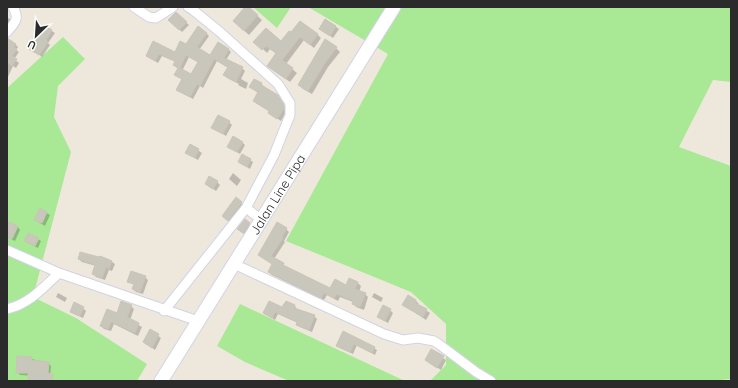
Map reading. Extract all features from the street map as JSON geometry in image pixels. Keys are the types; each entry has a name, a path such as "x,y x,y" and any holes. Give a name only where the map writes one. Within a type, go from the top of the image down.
{"main road":[{"name":"Jalan Line Pipa","path":"161,381 394,7"}],"street":[{"path":"7,32 17,18 17,14 13,7"},
{"path":"134,7 149,17 156,18 173,7"},
{"path":"164,311 246,208 265,173 288,123 291,108 290,102 278,84 220,32 188,7"},
{"path":"246,208 262,220"},
{"path":"7,250 59,273 164,311 198,321"},
{"path":"234,264 384,334 403,340 418,338 434,341 476,372 491,381"},
{"path":"7,309 31,298 59,273"}],"green space":[{"path":"253,7 291,7 277,28"},
{"path":"308,7 731,7 731,82 713,80 679,147 731,166 731,379 710,381 430,381 446,365 446,324 411,292 286,241 388,54"},
{"path":"63,37 85,59 58,86 54,117 71,152 33,297 76,318 147,364 137,381 7,381 7,88"},
{"path":"240,304 405,381 289,381 245,362 217,346"}],"building":[{"path":"245,7 249,7 258,15 244,31 233,21"},
{"path":"176,12 187,22 179,30 168,20"},
{"path":"325,19 336,26 330,36 319,29"},
{"path":"300,21 318,34 310,45 300,37 282,60 293,68 286,79 267,66 276,53 266,46 262,50 253,42 266,28 281,41"},
{"path":"44,25 52,30 46,40 48,42 39,55 29,49"},
{"path":"198,26 207,33 197,47 210,55 218,42 229,49 224,58 243,67 236,82 223,75 228,67 214,59 200,86 197,84 190,97 176,90 182,79 174,75 178,68 173,65 175,61 159,54 155,61 146,56 153,41 175,52 180,41 186,44","holes":["186,55 198,62 191,74 180,68"]},
{"path":"7,38 16,44 14,47 17,49 12,56 17,59 12,66 7,62"},
{"path":"325,39 337,47 325,63 308,91 298,85"},
{"path":"254,79 278,95 284,105 284,109 277,119 268,113 269,111 253,101 258,92 249,87"},
{"path":"218,115 230,121 223,134 211,128"},
{"path":"233,136 243,142 237,152 227,147"},
{"path":"190,144 199,149 195,158 185,153"},
{"path":"242,154 251,159 247,167 238,162"},
{"path":"209,176 218,181 213,189 205,184"},
{"path":"236,197 242,202 228,221 222,216"},
{"path":"40,208 47,212 42,223 34,220"},
{"path":"245,219 250,223 243,233 237,229"},
{"path":"9,222 18,226 12,239 7,237 7,226"},
{"path":"277,222 287,228 282,237 283,238 271,256 284,263 283,265 330,288 335,279 346,285 349,278 358,282 355,289 366,293 360,307 352,304 353,301 337,294 334,298 324,293 321,298 268,272 272,264 258,255"},
{"path":"28,233 39,238 35,246 24,241"},
{"path":"80,252 100,256 112,261 109,269 106,267 102,278 92,274 95,265 78,259"},
{"path":"131,271 146,276 140,292 132,289 134,284 127,282"},
{"path":"408,295 416,300 415,303 427,309 423,317 402,305"},
{"path":"121,301 132,305 127,317 139,323 135,333 111,322 108,329 100,326 107,309 117,313"},
{"path":"269,301 282,307 286,301 295,305 294,308 315,315 309,330 296,325 297,322 275,312 272,318 263,313"},
{"path":"74,302 84,307 80,316 70,312"},
{"path":"383,305 391,309 385,321 377,317"},
{"path":"150,329 159,334 152,348 143,342"},
{"path":"343,331 375,347 372,353 354,344 350,352 336,346"},
{"path":"431,349 444,356 437,368 425,360"},
{"path":"17,356 32,357 31,360 49,362 48,373 53,374 52,381 28,381 28,373 16,373"}]}
